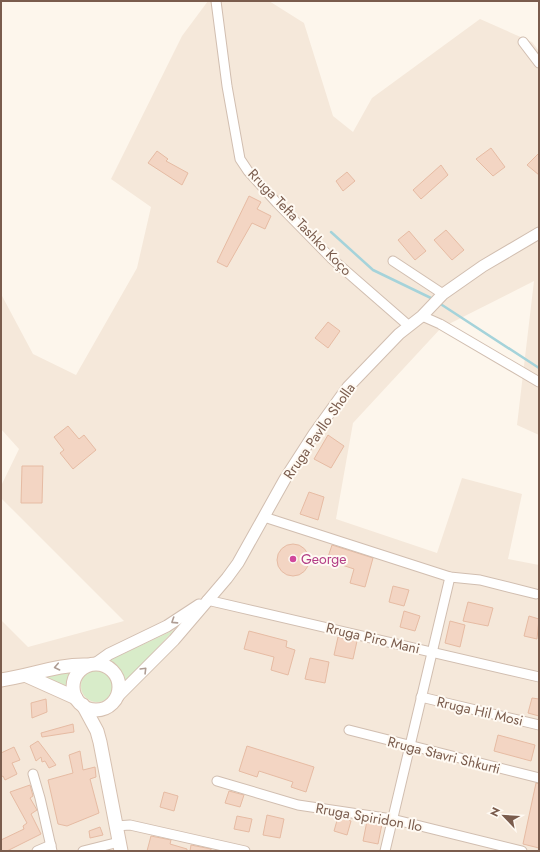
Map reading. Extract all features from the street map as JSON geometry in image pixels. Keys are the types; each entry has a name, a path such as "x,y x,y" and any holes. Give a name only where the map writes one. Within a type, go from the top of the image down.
{"main road":[{"path":"1,680 27,676 71,664 105,666 113,671 119,688 97,732"},
{"path":"91,664 79,671 74,679 73,689 97,732 120,846"},
{"path":"27,676 90,709 99,709 111,702"}],"street":[{"name":"Rruga Tefta Tashko Koço","path":"216,1 227,86 240,159 248,171 277,203 331,258 409,326"},
{"path":"523,42 539,62"},
{"name":"Rruga Pavllo Sholla","path":"111,702 174,640 238,563 314,434 348,387 443,294 483,266 539,233"},
{"path":"393,261 443,294"},
{"path":"426,312 440,324 539,382"},
{"path":"264,517 450,577 480,580 536,594"},
{"path":"385,851 450,577"},
{"name":"Rruga Pavllo Sholla","path":"91,664 167,626 206,600"},
{"name":"Rruga Piro Mani","path":"206,600 539,677"},
{"name":"Rruga Hil Mosi","path":"421,697 539,725"},
{"name":"Rruga Stavri Shkurti","path":"349,730 410,747 539,778"},
{"path":"32,774 51,848 37,851"},
{"name":"Rruga Spiridon Ilo","path":"217,781 298,805 392,819 522,851"},
{"path":"116,826 130,825 245,851"},
{"path":"82,851 120,846"}],"shaded area":[{"path":"208,1 269,1 304,23 333,116 353,132 372,98 480,19 532,42 539,51 539,435 517,425 534,281 441,328 353,423 336,519 437,553 462,478 522,494 508,559 539,565 539,851 1,851 1,620 28,647 124,621 1,498 1,486 19,449 1,429 1,294 33,354 76,375 137,268 151,207 111,179 182,36"}],"green space":[{"path":"174,630 125,682 118,670 106,662"},
{"path":"94,670 100,670 110,677 113,686 112,692 106,699 100,702 94,702 84,695 81,689 81,683 88,673"},
{"path":"73,671 69,682 70,690 39,677"}],"building":[{"path":"491,148 505,167 493,176 476,159"},
{"path":"157,151 168,159 166,161 188,173 182,185 148,163"},
{"path":"539,153 539,175 527,165"},
{"path":"441,165 448,175 421,199 413,190"},
{"path":"347,172 355,181 343,191 336,181"},
{"path":"249,196 261,202 257,209 271,216 265,229 252,223 227,267 217,262"},
{"path":"446,230 464,250 452,260 434,240"},
{"path":"409,231 426,251 415,260 398,240"},
{"path":"328,322 340,331 328,348 315,338"},
{"path":"68,426 79,439 84,435 96,450 73,469 60,453 64,450 54,437"},
{"path":"328,435 344,446 331,468 314,459"},
{"path":"22,466 43,466 42,503 21,503"},
{"path":"309,492 324,497 318,520 300,514"},
{"name":"George","path":"290,544 296,544 306,551 309,560 308,566 302,573 296,576 290,576 280,569 277,563 277,557 284,547"},
{"path":"332,545 373,558 365,587 350,583 354,569 327,560"},
{"path":"393,586 409,590 404,606 389,602"},
{"path":"468,602 493,608 488,626 463,621"},
{"path":"404,611 420,616 415,631 400,627"},
{"path":"529,616 539,619 537,639 524,636"},
{"path":"450,621 465,625 460,647 445,643"},
{"path":"249,631 287,641 286,647 295,650 288,675 271,670 274,657 244,649"},
{"path":"338,637 357,641 353,659 334,655"},
{"path":"310,658 329,662 325,683 305,679"},
{"path":"532,698 539,699 539,716 528,713"},
{"path":"46,699 47,712 32,718 31,703"},
{"path":"73,724 74,732 42,737 41,733"},
{"path":"498,735 535,745 531,761 494,751"},
{"path":"38,741 56,765 49,768 45,761 42,762 41,757 36,761 30,746"},
{"path":"247,746 314,767 306,792 291,787 293,782 259,771 257,777 239,771"},
{"path":"14,747 20,760 12,763 17,774 5,780 3,776 1,777 1,753"},
{"path":"80,751 83,770 95,767 96,777 90,779 99,813 67,826 58,824 48,780 73,773 69,755"},
{"path":"536,783 539,784 539,848 523,844"},
{"path":"30,785 33,796 30,798 37,810 31,814 41,834 7,851 1,851 1,840 24,829 23,826 27,823 10,792"},
{"path":"229,791 244,795 240,807 225,803"},
{"path":"164,792 178,796 174,811 160,807"},
{"path":"267,815 284,819 280,838 263,835"},
{"path":"237,816 252,819 249,832 234,829"},
{"path":"338,817 351,821 347,835 334,831"},
{"path":"367,821 382,824 378,844 363,841"},
{"path":"100,827 103,835 90,838 89,831"},
{"path":"151,836 171,840 170,844 187,849 187,851 147,851"},
{"path":"191,845 211,849 211,851 190,851"}],"waterway":[{"path":"331,232 373,270 433,299"},
{"path":"439,303 539,368"}],"place":[{"name":"George","path":"293,559"}]}
